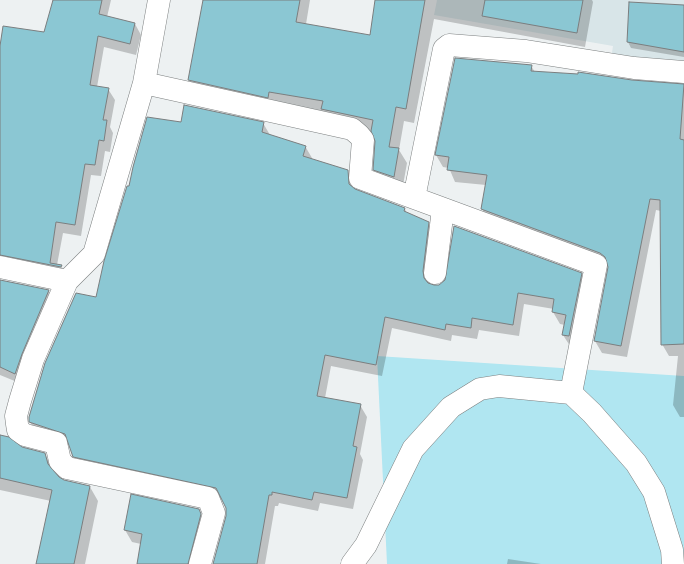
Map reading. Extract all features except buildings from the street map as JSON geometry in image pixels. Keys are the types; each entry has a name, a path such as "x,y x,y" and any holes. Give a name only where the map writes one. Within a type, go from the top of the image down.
{"street":[{"path":"159,0 144,83 94,254 67,281 33,359 16,416 18,430 25,435 56,443 60,461 67,468 208,498 214,513 200,564"},
{"path":"414,198 444,49 449,45 526,51 634,68 684,72"},
{"path":"144,83 352,129 363,140 360,178 596,265 570,393"},
{"path":"435,273 443,209"},
{"path":"0,267 67,281"},
{"path":"353,564 366,545 413,449 451,407 480,389 499,386 570,393 636,463 651,486 672,550 673,564"}],"shaded area":[{"path":"437,0 684,0 684,70 611,59 613,46 434,15"},
{"path":"377,356 684,376 684,564 387,564"}]}
